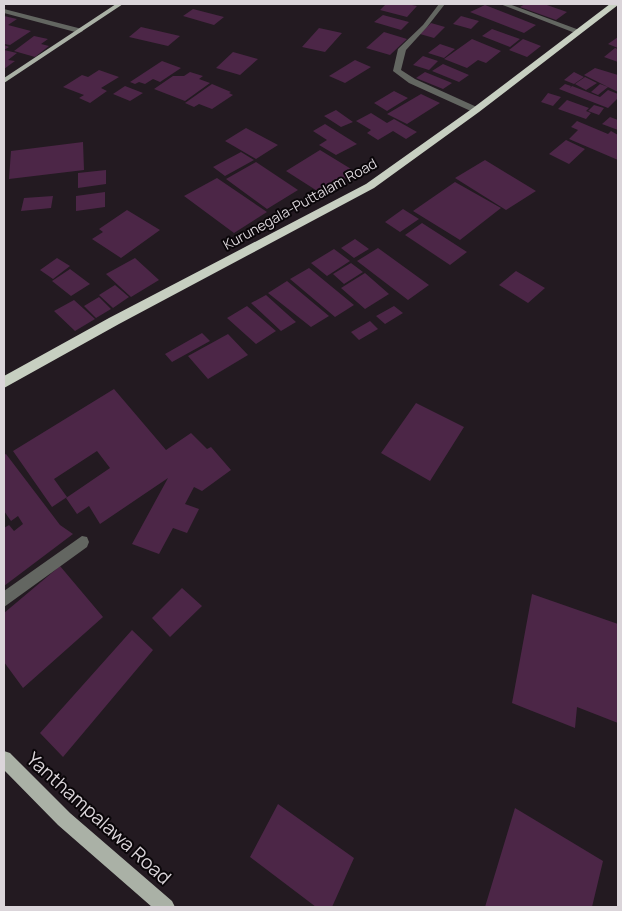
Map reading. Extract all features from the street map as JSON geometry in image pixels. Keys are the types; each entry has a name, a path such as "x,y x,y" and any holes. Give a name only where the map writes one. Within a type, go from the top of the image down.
{"highway":[{"name":"Kurunegala-Puttalam Road","path":"4,383 114,320 370,186 476,110 615,4"}],"main road":[{"path":"4,81 120,4"},
{"name":"Yanthampalawa Road","path":"4,759 64,820 166,907"}],"street":[{"path":"442,4 425,26 402,49 397,71 412,81 476,110"},
{"path":"503,4 578,31"},
{"path":"4,11 79,31"},
{"path":"4,600 82,542"}],"building":[{"path":"386,4 417,6 407,17 380,10"},
{"path":"525,4 544,4 567,12 556,20 520,7"},
{"path":"485,5 536,25 524,33 470,12"},
{"path":"193,9 224,17 214,25 183,16"},
{"path":"383,15 409,22 401,30 374,22"},
{"path":"4,16 17,19 8,25 31,31 10,45 4,44"},
{"path":"461,16 479,21 471,29 453,24"},
{"path":"431,23 445,27 434,38 420,34"},
{"path":"141,27 180,36 168,46 129,37"},
{"path":"319,28 342,33 325,52 302,47"},
{"path":"492,29 520,39 510,47 482,36"},
{"path":"384,32 407,39 390,55 366,48"},
{"path":"34,36 48,39 41,44 49,46 35,57 14,51"},
{"path":"618,37 618,48 608,44"},
{"path":"472,39 501,51 486,63 478,60 467,68 444,59"},
{"path":"523,39 541,46 527,57 509,50"},
{"path":"440,44 455,49 444,58 428,53"},
{"path":"615,48 618,49 618,62 604,57"},
{"path":"4,50 17,53 8,60 15,61 4,69"},
{"path":"233,52 258,59 240,75 216,68"},
{"path":"423,56 438,61 429,70 413,65"},
{"path":"355,60 371,67 345,83 329,76"},
{"path":"162,61 181,68 160,82 153,79 145,84 130,82"},
{"path":"443,64 469,75 459,82 432,71"},
{"path":"595,68 618,75 618,92 584,75"},
{"path":"99,70 119,77 101,88 107,91 90,103 79,98 84,95 63,87 82,75 88,77"},
{"path":"190,72 203,76 199,79 210,83 185,101 154,89 173,76 184,76"},
{"path":"425,72 452,83 443,89 416,78"},
{"path":"574,72 584,77 574,84 564,80"},
{"path":"585,77 597,83 586,90 575,84"},
{"path":"212,84 231,92 229,93 233,95 212,109 199,104 194,107 185,103"},
{"path":"565,84 571,86 570,88 572,86 600,97 608,90 618,94 618,98 608,108 559,89"},
{"path":"600,84 608,87 598,95 591,92"},
{"path":"125,86 143,93 130,101 113,94"},
{"path":"394,91 408,98 387,111 374,103"},
{"path":"548,93 561,97 553,106 541,102"},
{"path":"421,94 440,103 407,124 387,114"},
{"path":"567,100 589,108 586,111 591,113 586,119 558,109"},
{"path":"594,105 604,108 599,115 588,111"},
{"path":"336,110 353,122 341,127 324,116"},
{"path":"371,113 387,123 394,119 417,132 406,139 393,131 378,140 367,133 371,130 356,121"},
{"path":"610,117 618,120 618,130 602,124"},
{"path":"577,121 608,134 611,131 618,135 618,160 569,139 578,130 571,127"},
{"path":"325,124 357,144 336,155 319,145 327,140 313,131"},
{"path":"246,128 278,145 256,159 225,141"},
{"path":"566,140 585,149 569,164 549,154"},
{"path":"83,142 84,170 9,179 11,151"},
{"path":"320,150 356,172 322,194 286,171"},
{"path":"241,152 254,160 225,176 213,167"},
{"path":"485,160 536,191 506,210 455,178"},
{"path":"256,162 298,190 267,209 226,179"},
{"path":"106,170 106,184 78,188 78,173"},
{"path":"217,178 267,212 234,233 184,196"},
{"path":"455,182 501,208 460,240 413,211"},
{"path":"105,192 105,207 76,211 76,196"},
{"path":"53,196 51,208 21,211 24,198"},
{"path":"403,209 419,219 400,232 385,222"},
{"path":"127,210 160,230 121,258 92,239 103,232 99,229"},
{"path":"422,223 467,252 450,265 405,235"},
{"path":"355,239 369,249 354,258 341,248"},
{"path":"378,248 429,285 408,300 357,261"},
{"path":"334,249 350,261 327,276 311,263"},
{"path":"57,258 70,266 53,279 40,270"},
{"path":"135,258 159,280 131,297 106,274"},
{"path":"351,263 363,272 344,284 333,274"},
{"path":"309,268 354,305 335,317 290,279"},
{"path":"70,269 90,284 71,296 52,281"},
{"path":"516,271 545,288 528,303 499,285"},
{"path":"365,273 389,294 365,309 341,288"},
{"path":"287,281 329,316 311,327 268,293"},
{"path":"115,285 129,297 113,308 99,295"},
{"path":"266,295 296,322 281,331 251,303"},
{"path":"99,297 111,309 96,318 84,306"},
{"path":"74,300 95,319 75,331 54,311"},
{"path":"247,306 276,331 256,344 227,318"},
{"path":"394,306 403,313 385,324 376,316"},
{"path":"370,321 378,329 359,340 351,332"},
{"path":"202,333 210,341 172,362 165,354"},
{"path":"228,334 248,355 208,379 188,356"},
{"path":"114,389 166,450 191,433 207,449 211,447 231,470 202,491 194,487 185,504 199,509 187,533 173,528 159,554 132,544 168,478 100,524 89,506 77,514 66,498 110,468 97,451 54,479 67,497 52,507 13,451"},
{"path":"416,403 464,427 430,481 381,453"},
{"path":"6,454 60,525 73,534 4,586 4,528 9,525 14,531 23,524 18,516 11,521 4,511 4,455"},
{"path":"60,566 103,617 23,688 4,662 4,613"},
{"path":"182,588 202,606 170,637 152,618"},
{"path":"532,594 618,624 618,723 577,707 575,728 512,703"},
{"path":"132,630 153,650 63,757 40,733"},
{"path":"278,804 354,858 332,907 316,907 250,857"},
{"path":"515,808 603,861 592,907 485,907"}]}
